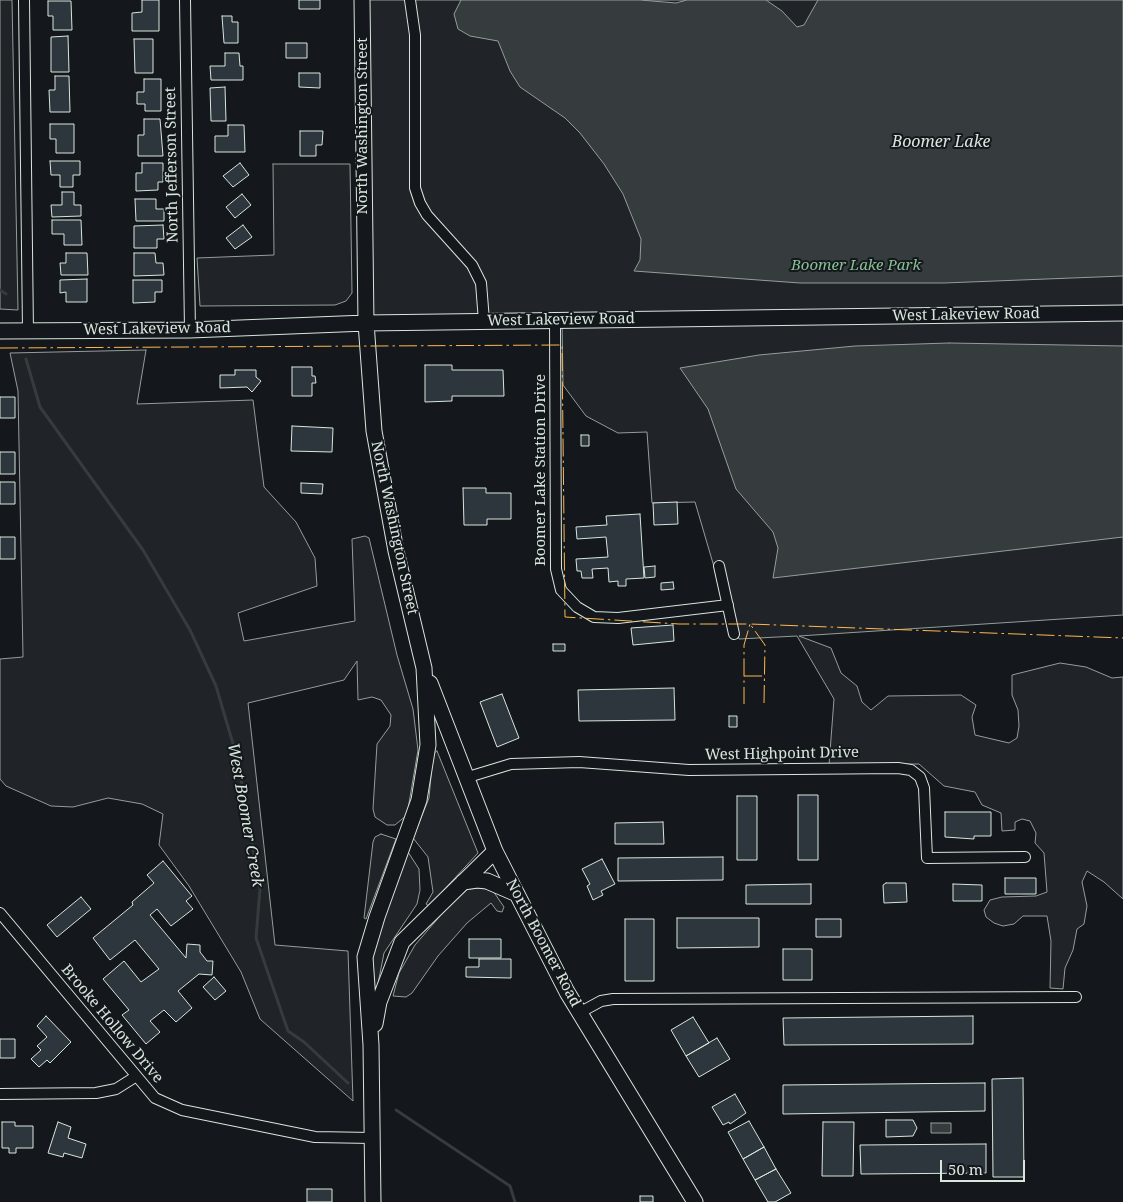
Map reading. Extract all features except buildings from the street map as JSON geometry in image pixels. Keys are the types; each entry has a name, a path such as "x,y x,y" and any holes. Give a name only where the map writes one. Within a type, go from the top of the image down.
{"main road":[{"name":"North Washington Street","path":"362,0 366,323 376,451 396,551 424,668 428,745 419,800 365,957 371,1045 373,1202"},
{"name":"West Lakeview Road","path":"0,331 190,330 366,323 1123,313"},
{"name":"North Boomer Road","path":"424,668 465,778 495,851 579,1013 695,1202"},
{"name":"North Washington Street","path":"371,1045 379,1002 402,942 495,851"},
{"path":"463,882 478,880 517,894"}],"street":[{"path":"24,0 28,331"},
{"name":"North Jefferson Street","path":"185,0 190,330"},
{"path":"410,0 415,35 415,188 426,215 472,266 481,283 484,322"},
{"name":"Boomer Lake Station Drive","path":"555,320 556,569 561,590 577,607 594,617 618,618 728,605"},
{"path":"719,566 734,634"},
{"name":"West Highpoint Drive","path":"465,778 512,764 580,762 689,770 898,768 911,770 920,777 924,788 927,858 1025,857"},
{"name":"Brooke Hollow Drive","path":"0,913 135,1077 155,1098 182,1110 315,1137 372,1138"},
{"path":"579,1013 601,1001 613,999 1076,997"},
{"path":"0,1094 96,1093 116,1089 135,1077"}],"green space":[{"path":"0,0 12,0 18,310 0,309"},
{"name":"Boomer Lake Park","path":"364,0 1123,0 1123,615 799,636 831,648 841,673 857,686 862,702 871,710 888,696 961,695 976,705 972,717 975,735 1009,743 1017,738 1019,726 1018,710 1012,695 1012,675 1060,663 1086,667 1112,678 1123,677 1123,899 1104,882 1087,871 1082,882 1087,906 1084,924 1077,929 1073,950 1065,968 1063,989 1050,988 1051,941 1047,916 1023,916 1014,924 1003,926 994,923 986,917 984,910 990,900 1002,897 1036,896 1047,892 1044,853 1035,843 1036,833 1030,821 1022,819 1015,822 1015,830 1002,831 1001,813 982,805 975,792 944,786 919,764 829,765 834,699 797,636 739,639 722,594 695,502 652,503 647,432 618,433 586,416 563,385 562,319 368,322"},
{"path":"273,164 350,164 352,293 346,301 335,305 200,306 197,258 274,255"},
{"path":"146,350 137,404 253,400 264,487 296,522 315,558 317,586 238,613 244,641 355,621 352,539 365,536 369,538 397,655 413,709 418,750 407,815 395,825 387,825 375,817 373,809 377,744 390,726 391,715 381,700 372,697 358,700 357,661 344,680 248,703 275,945 348,951 353,1101 260,1019 241,972 189,886 159,845 163,814 142,804 108,798 73,807 51,806 6,786 0,779 0,659 23,657 18,391 10,353"},
{"path":"437,751 478,853 429,906 426,904 433,892 428,857 413,838 429,798 433,754"},
{"path":"381,834 396,839 366,919 364,918 373,842 375,837"},
{"path":"408,852 419,869 420,890 417,904 384,953 376,994 370,995 374,943"},
{"path":"483,888 493,891 504,907 502,912 497,911 491,903 467,923 438,956 412,993 406,997 393,996 399,973 415,945 453,901 468,889"}],"water":[{"name":"Boomer Lake","path":"461,0 640,0 676,3 687,0 766,0 782,11 797,27 804,25 818,0 1123,0 1123,276 944,283 800,283 634,271 640,260 641,239 623,194 604,164 580,133 565,118 520,87 510,71 498,41 470,36 458,29 454,14"},
{"path":"949,343 1123,346 1123,537 773,578 778,548 773,532 736,489 708,409 680,368 759,355 855,346"},
{"path":"931,1123 951,1123 951,1133 931,1133"}],"waterway":[{"name":"West Boomer Creek","path":"0,290 6,294"},
{"name":"West Boomer Creek","path":"26,359 40,407 143,550 190,630 216,686 238,761 260,889 256,938 288,1031 304,1042 348,1083"},
{"path":"396,1110 510,1186 515,1202"}],"power":[{"path":"0,348 562,345 565,617 679,624 750,624 744,645 744,704"},
{"path":"764,703 765,645 750,624 1123,638"},
{"path":"744,676 764,676"}]}
